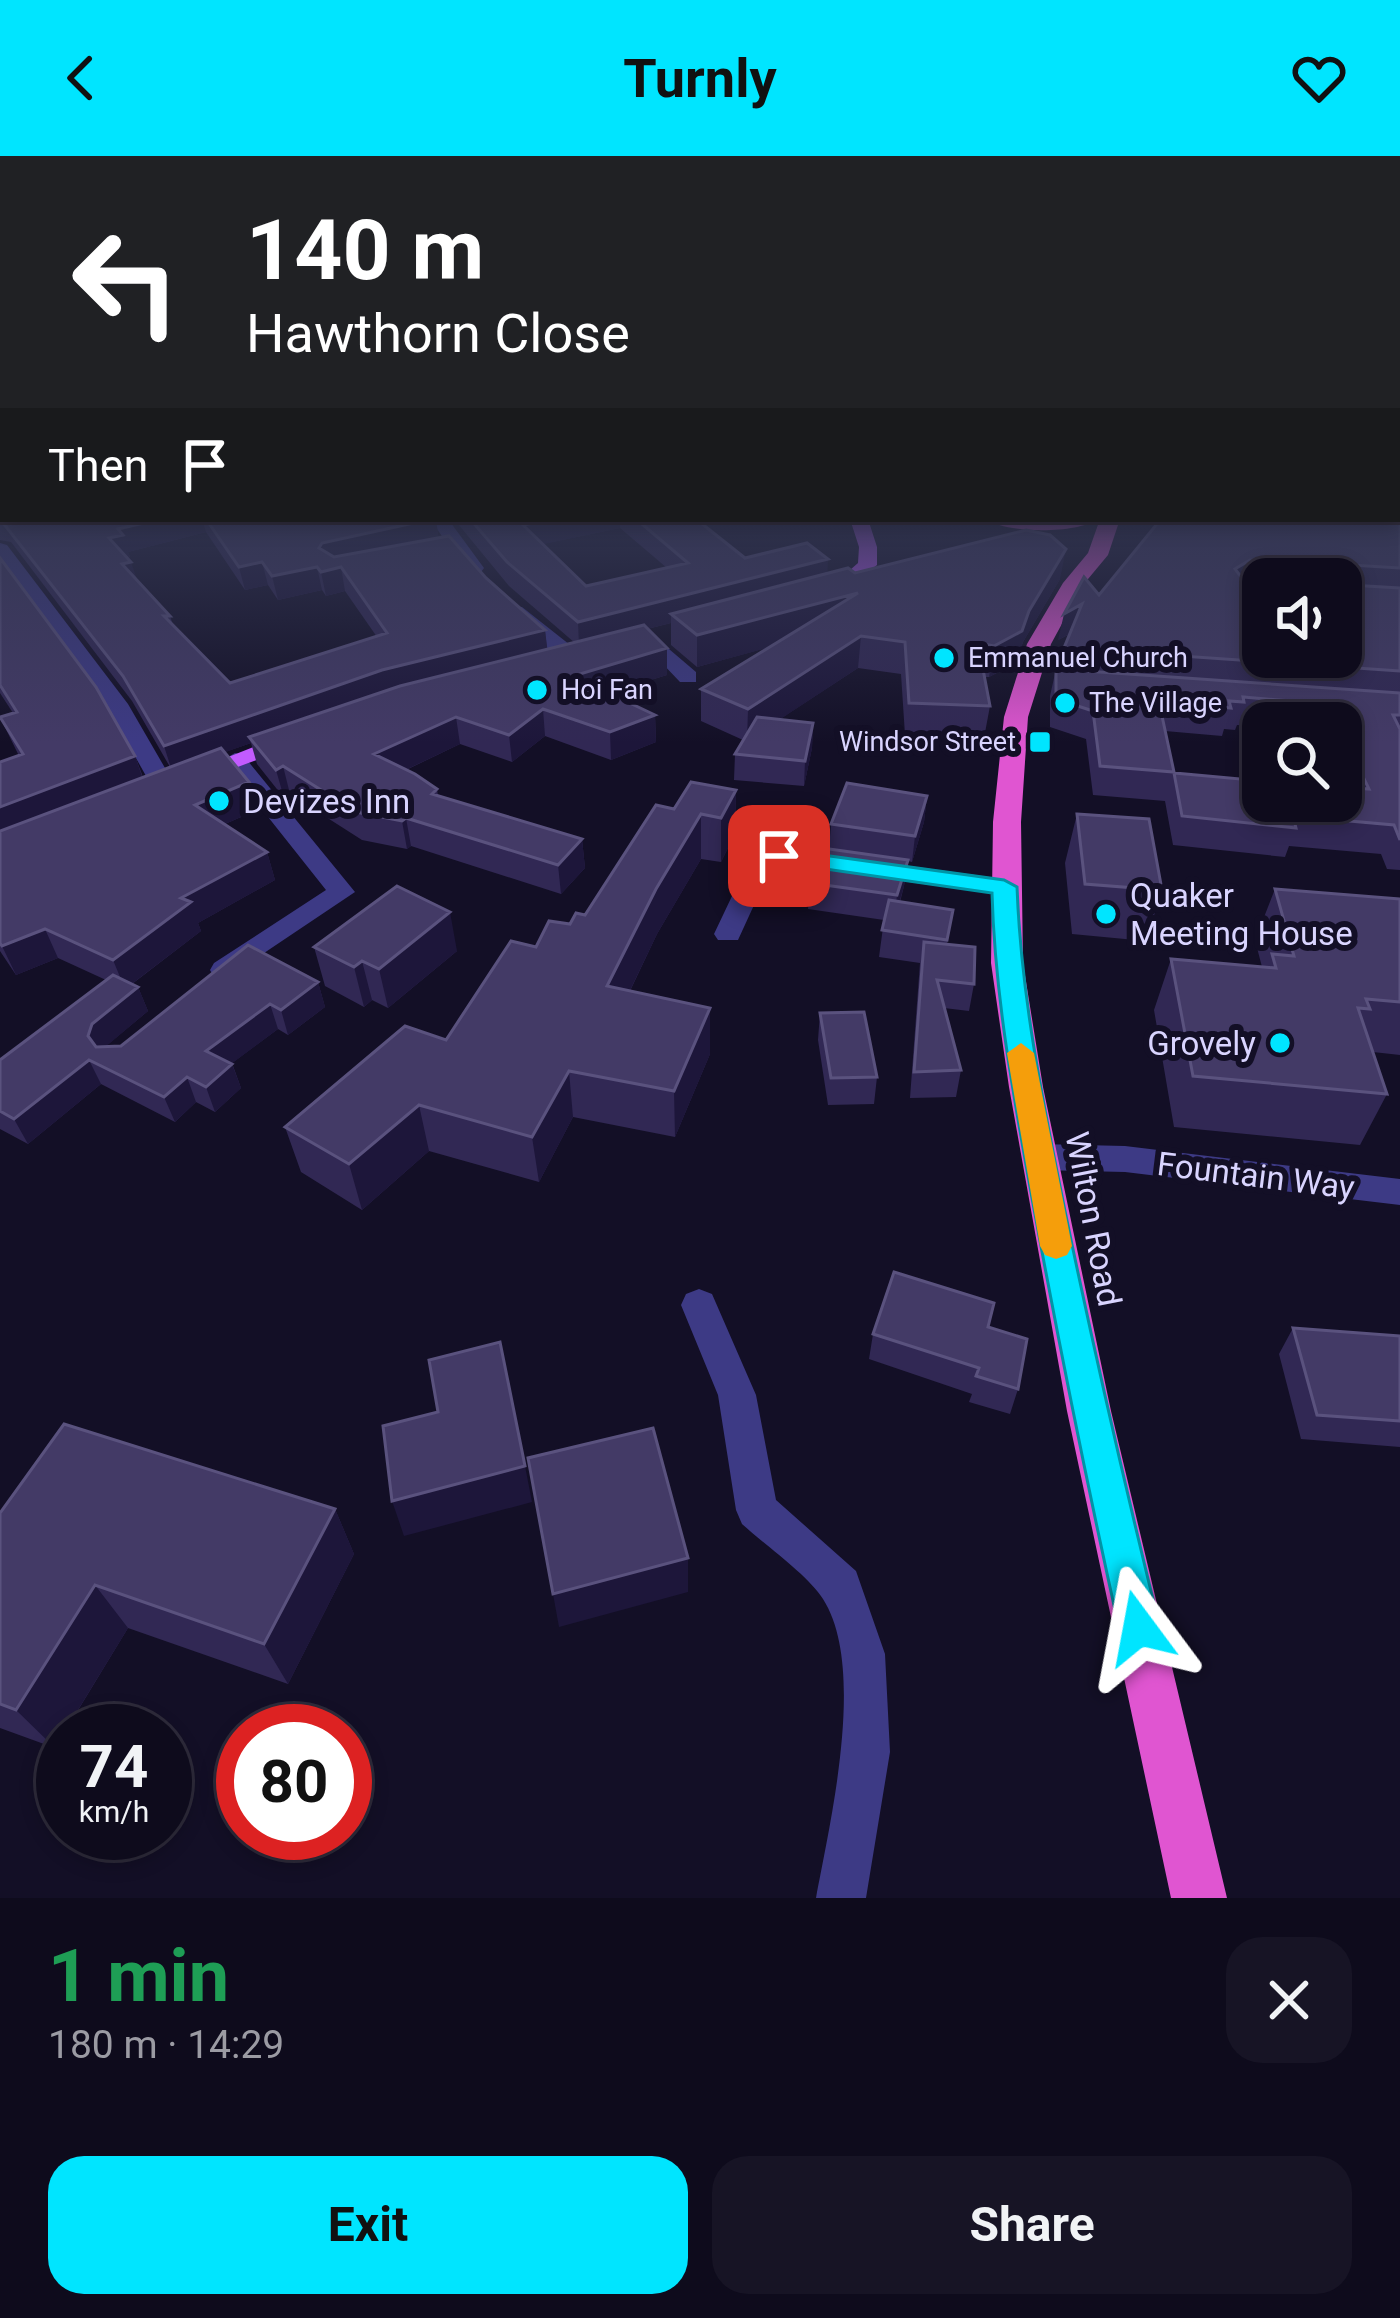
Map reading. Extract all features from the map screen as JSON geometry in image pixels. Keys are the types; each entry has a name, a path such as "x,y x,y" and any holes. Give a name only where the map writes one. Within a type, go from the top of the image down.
{"highway":[{"name":"Wilton Road","path":"1079,580 1049,627 1011,754 1004,887 1007,963 1089,1411 1199,1898"}],"main road":[{"path":"812,599 852,580"},
{"path":"536,666 685,629"},
{"path":"154,790 308,733"}],"street":[{"path":"24,580 120,709 154,790"},
{"path":"483,580 571,657"},
{"path":"626,644 688,676"},
{"path":"207,984 243,955 343,892 235,760"},
{"path":"728,934 754,875 779,856 788,818"},
{"path":"779,856 1004,887"},
{"name":"Fountain Way","path":"1039,1157 1125,1160 1400,1192"},
{"path":"699,1305 737,1395 758,1510 841,1586 863,1654 866,1752 842,1898"}],"building":[{"path":"0,580 17,580 96,687 135,756 0,807 0,762 23,754 0,717 17,712 0,685"},
{"path":"48,580 137,580 170,616 164,616 230,683 387,633 350,580 489,580 545,630 382,670 164,746 123,676"},
{"path":"529,580 580,580 586,586 611,580 744,580 578,622"},
{"path":"801,580 1047,580 1022,631 994,646 978,643 990,706 909,703 905,642 861,636 748,709 701,689 858,593 697,635 671,614"},
{"path":"1082,580 1099,595 1111,580 1242,580 1242,660 1064,648 1082,604 1064,614"},
{"path":"1362,586 1400,588 1400,671 1362,668"},
{"path":"644,625 667,648 573,676 655,715 610,732 543,709 509,735 456,717 374,754 437,789 432,794 582,839 558,865 406,818 356,812 283,766 276,770 249,737 400,686"},
{"path":"1056,669 1400,693 1400,715 1393,715 1400,729 1400,840 1394,825 1360,822 1362,788 1369,789 1362,774 1362,702 1243,697 1244,702 1229,701 1231,708 1159,702 1174,772 1100,766 1093,711 1056,699"},
{"path":"757,717 813,723 805,761 735,754"},
{"path":"221,748 249,782 195,805 267,852 181,898 191,902 113,960 45,929 2,946 0,831"},
{"path":"1174,773 1242,779 1242,822 1294,822 1296,828 1182,816"},
{"path":"691,782 736,790 721,818 701,814 607,986 710,1008 674,1091 569,1071 532,1137 419,1105 349,1164 285,1127 405,1026 446,1040 511,941 536,947 549,921 570,924 576,913 585,915 656,805 674,809"},
{"path":"847,783 927,796 915,836 831,824"},
{"path":"1077,814 1149,819 1162,890 1085,884"},
{"path":"822,848 908,860 897,895 810,883"},
{"path":"397,886 450,912 379,969 362,961 354,967 314,947"},
{"path":"1275,889 1400,899 1400,1002 1366,999 1370,1009 1358,1008 1387,1094 1193,1076 1171,959 1276,968 1272,954 1294,956"},
{"path":"889,900 953,910 947,940 882,930"},
{"path":"924,942 975,947 974,984 937,980 961,1070 914,1072"},
{"path":"248,945 318,982 281,1010 270,1004 206,1051 232,1064 206,1087 187,1077 164,1097 89,1060 14,1119 0,1111 0,1060 113,975 138,987 92,1024 88,1036 96,1047 121,1046"},
{"path":"864,1012 877,1077 831,1078 820,1013"},
{"path":"894,1272 994,1303 988,1327 1027,1339 1018,1389 976,1376 979,1368 873,1334"},
{"path":"1293,1328 1400,1336 1400,1421 1317,1415"},
{"path":"500,1342 525,1466 392,1501 383,1426 438,1412 429,1360"},
{"path":"64,1424 335,1509 264,1644 95,1585 16,1710 0,1704 0,1513"},
{"path":"653,1428 688,1558 553,1594 528,1458"}],"slow traffic":[{"path":"1021,1053 1056,1246"}],"place":[{"name":"Emmanuel Church","path":"944,658"},
{"name":"Hoi Fan","path":"537,690"},
{"name":"The Village","path":"1065,703"},
{"name":"Windsor Street","path":"1040,742"},
{"name":"Devizes Inn","path":"219,801"},
{"name":"Quaker Meeting House","path":"1106,914"},
{"name":"Grovely","path":"1280,1043"}],"route":[{"path":"779,856 1004,887 1007,963 1026,1087 1089,1411 1139,1628"}]}
